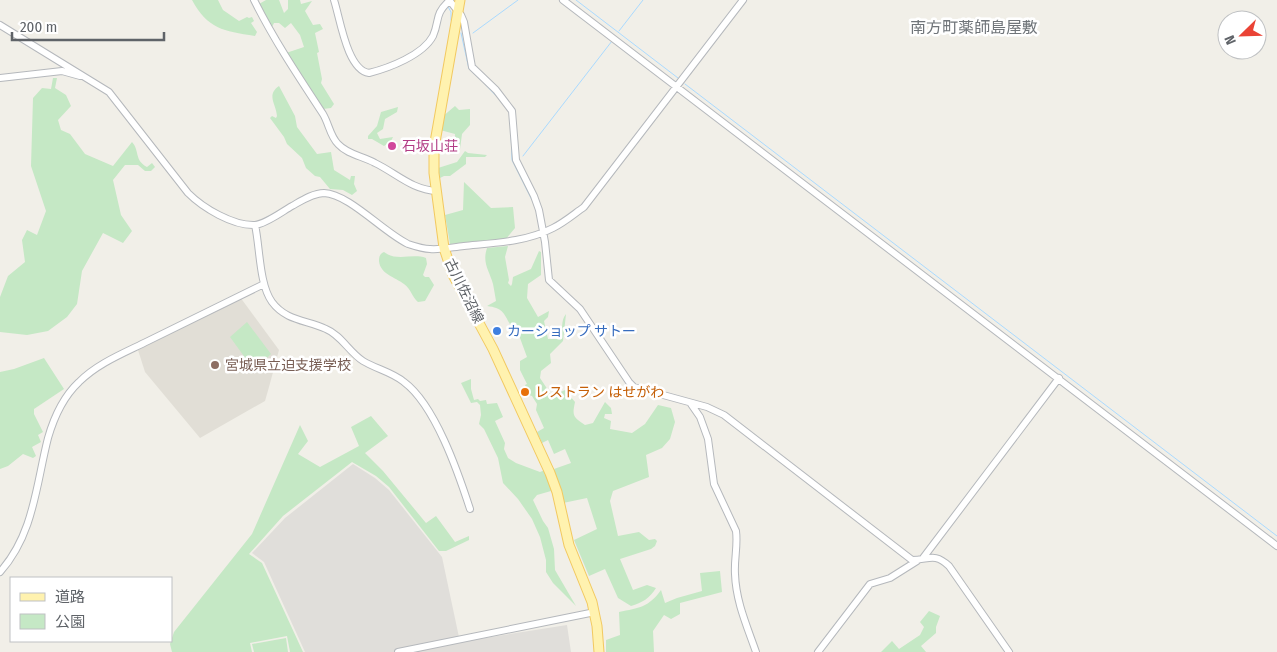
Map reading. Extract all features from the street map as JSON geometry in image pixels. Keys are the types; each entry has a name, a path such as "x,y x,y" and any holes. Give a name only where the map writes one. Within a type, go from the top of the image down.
{"main road":[{"name":"古川佐沼線","path":"459,3 434,141 433,161 444,248 454,275 493,349 550,472 557,492 569,545 595,612 598,652"}],"street":[{"path":"254,0 290,64 327,120 331,134 338,144 349,153 375,162 402,180 420,188 437,192"},
{"path":"334,0 341,20 345,44 361,70 369,73 419,52 432,37 438,14 448,2 459,3 472,67 496,90 512,111 516,160 534,196 543,232 549,280 580,310 629,382 634,387 707,408 724,415 912,560 940,559 949,566 1009,652"},
{"path":"563,0 1277,546"},
{"path":"0,25 109,92 188,193 198,202 215,212 237,222 255,225 266,222 308,197 322,193 333,195 348,202 408,244 430,249 507,242 543,232 567,220 584,207 743,0"},
{"path":"0,78 62,71 97,83"},
{"path":"255,225 264,284 272,301 282,312 300,321 327,329 356,356 398,378 413,390 437,428 460,480 470,509"},
{"path":"0,572 14,554 30,520 48,439 55,417 78,382 104,363 264,284"},
{"path":"818,652 870,584 877,580 890,578 921,559 1059,378"},
{"path":"691,404 700,417 708,439 714,484 736,531 736,594 756,652"},
{"path":"398,652 595,612"}],"shaded area":[{"name":"宮城県立迫支援学校","path":"240,297 279,350 269,387 265,401 200,438 145,372 138,350"},
{"path":"353,464 375,478 389,490 442,557 460,642 567,625 571,652 305,652 264,562 252,553 285,518"}],"green space":[{"path":"192,0 218,0 223,10 239,21 252,17 254,21 251,23 257,32 255,36 225,30 211,23 198,10"},
{"path":"266,0 279,0 284,13 288,9 288,0 300,0 301,4 312,1 305,11 313,25 320,24 323,29 315,33 319,52 317,53 322,79 321,83 334,104 331,108 323,109 286,53 304,47 300,35 291,23 285,28 279,23 274,23 272,27 259,4"},
{"path":"53,78 57,78 55,88 66,95 71,106 58,120 61,130 70,134 85,154 113,166 132,142 140,161 147,167 152,163 155,167 151,171 145,171 138,165 125,165 113,180 121,215 132,231 123,243 103,233 82,271 77,304 67,317 48,331 27,335 0,332 0,297 8,276 25,262 22,240 27,230 37,235 46,211 31,166 33,98 42,88 51,89"},
{"path":"279,86 295,116 297,127 317,154 331,152 334,170 350,180 351,176 355,176 354,184 357,191 352,195 343,190 330,189 320,177 315,176 306,168 302,158 287,144 270,118 272,116 276,118 277,116 272,96 275,89"},
{"path":"455,106 459,110 470,109 470,125 462,134 460,149 456,154 454,151 455,134 440,130 442,117"},
{"path":"398,107 397,112 385,119 383,129 377,133 380,139 393,137 391,141 384,146 372,139 368,139 368,136 377,126 381,112"},
{"path":"465,151 487,155 485,157 466,157 466,164 450,176 440,178 438,168 457,162"},
{"path":"464,182 491,208 513,207 515,228 506,239 450,244 445,215 463,210"},
{"path":"508,246 505,257 508,283 511,286 513,277 531,269 539,251 541,252 541,275 528,284 527,298 538,317 549,311 548,317 544,321 548,339 559,339 566,314 563,341 550,354 551,363 541,371 540,378 552,396 565,390 575,402 574,416 585,425 593,423 605,402 611,408 612,414 605,414 604,418 611,421 610,429 632,433 645,424 658,405 671,408 675,422 670,439 662,448 646,455 649,477 613,491 610,501 618,536 639,532 649,540 655,539 657,541 651,549 620,559 633,590 647,585 656,588 642,602 635,605 631,606 618,598 605,569 589,576 574,540 597,529 587,498 563,503 554,469 571,463 565,449 554,454 548,440 542,443 537,432 544,428 536,410 537,404 532,396 529,395 525,385 527,384 520,370 520,361 527,357 517,330 512,328 500,310 487,306 496,301 485,258 487,248"},
{"path":"384,252 399,257 415,256 426,258 427,264 423,275 429,277 434,285 425,301 418,302 406,286 382,269 379,258"},
{"path":"247,322 271,354 254,370 230,337"},
{"path":"44,358 64,389 34,409 34,414 43,432 38,435 41,442 32,447 36,456 33,458 23,454 8,466 0,469 0,372"},
{"path":"471,379 474,400 486,400 487,404 497,403 503,417 495,421 505,443 504,449 508,458 540,472 545,470 551,491 537,495 533,500 548,528 554,549 555,570 576,606 553,583 546,572 546,560 540,537 532,519 518,499 503,483 498,458 484,429 479,424 481,415 480,405 477,402 471,403 461,383"},
{"path":"371,416 388,436 365,453 383,471 426,523 436,516 455,542 469,536 469,540 446,551 439,551 389,487 376,476 352,462 283,516 249,554 262,563 303,652 290,652 287,636 250,643 252,652 172,652 170,644 174,632 252,534 300,425 308,441 298,454 320,467 359,446 351,427"},
{"path":"720,571 722,592 680,603 680,614 671,619 664,615 653,631 654,652 606,652 606,640 620,635 619,612 643,606 657,596 661,590 665,603 702,591 700,573"},
{"path":"929,611 940,616 936,633 921,646 926,652 881,652 892,641 899,649 920,635 924,627 920,622"},
{"path":"286,638 288,652 254,652 252,644"}],"waterway":[{"path":"473,33 518,0"},
{"path":"576,0 678,78"},
{"path":"619,31 643,0"},
{"path":"447,5 451,12 451,20"},
{"path":"461,33 469,69 481,80"},
{"path":"523,156 612,41"},
{"path":"484,83 500,100"},
{"path":"685,84 1277,536"},
{"path":"511,131 512,160 532,200"}],"place":[{"name":"石坂山荘","path":"392,146"},
{"name":"カーショップ サトー","path":"497,331"},
{"name":"宮城県立迫支援学校","path":"215,365"},
{"name":"レストラン はせがわ","path":"525,392"}],"district":[{"name":"南方町薬師島屋敷","path":"974,27"}]}
